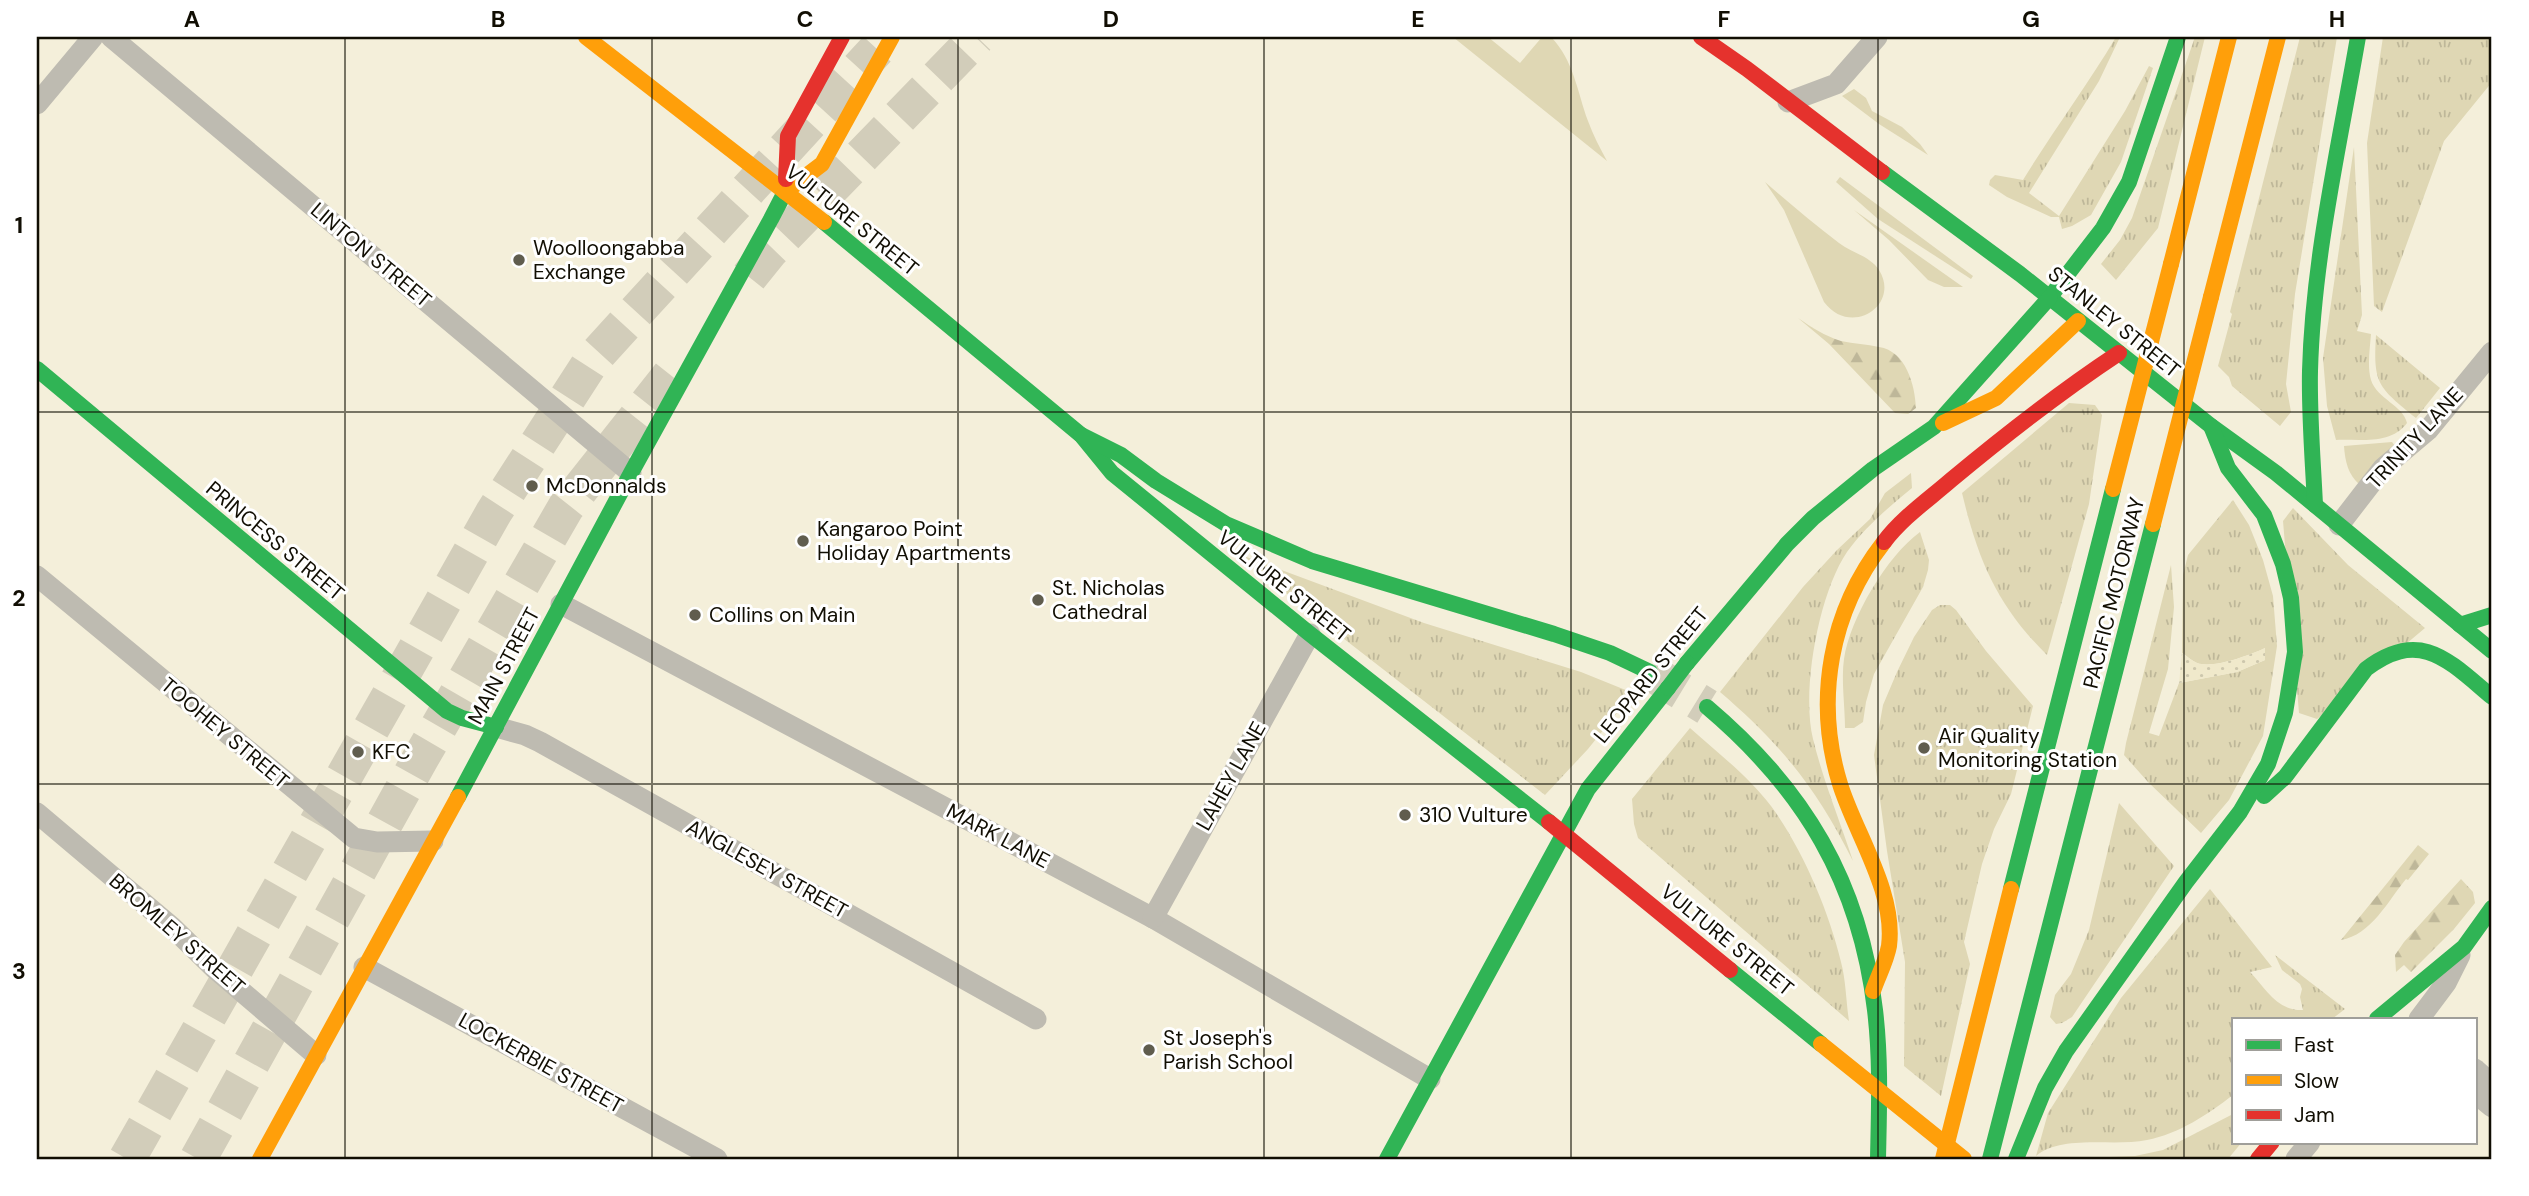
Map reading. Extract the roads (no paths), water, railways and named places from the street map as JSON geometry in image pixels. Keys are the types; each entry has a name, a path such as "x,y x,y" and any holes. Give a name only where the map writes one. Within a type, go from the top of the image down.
{"main road":[{"name":"VULTURE STREET","path":"586,37 785,192 1081,435 1112,473 1964,1159"},
{"name":"MAIN STREET","path":"785,192 788,136 842,37"},
{"name":"MAIN STREET","path":"260,1159 785,192 822,164 892,37"},
{"name":"STANLEY STREET","path":"1701,37 2050,298 2211,426 2249,452 2492,651"},
{"name":"LEOPARD STREET","path":"1393,1157 1430,1079 1588,789 1759,575 1813,518 1873,469 1934,427 2020,333 2098,237 2129,182 2178,37"},
{"name":"PACIFIC MOTORWAY","path":"1943,1159 2229,37"},
{"name":"PACIFIC MOTORWAY","path":"1990,1159 2278,37"},
{"path":"2315,505 2311,396 2313,334 2322,250 2358,37"},
{"path":"1934,427 1996,398 2078,321"},
{"path":"1873,991 1889,942 1876,874 1833,759 1828,719 1828,677 1839,625 1857,581 1869,561 1915,510 2054,396 2119,353"},
{"name":"PRINCESS STREET","path":"37,369 447,711 496,727"},
{"path":"2016,1159 2045,1088 2066,1051 2186,882 2240,812 2261,778 2277,743 2292,682 2295,652 2291,598 2274,537 2258,505 2228,468 2211,426"},
{"path":"1081,435 1121,455 1191,503 1268,544 1312,561 1582,643 1650,671"},
{"path":"2460,625 2492,615"},
{"path":"2240,812 2264,796 2285,777 2366,669 2389,652 2413,649 2435,653 2492,697"},
{"path":"1707,707 1752,745 1776,771 1816,828 1847,890 1867,957 1873,991 1877,1042 1878,1159"},
{"path":"2377,1018 2464,947 2492,908"},
{"path":"2258,1159 2270,1144"}],"street":[{"path":"37,104 93,37"},
{"name":"LINTON STREET","path":"111,37 631,473"},
{"path":"1788,102 1836,83 1877,37"},
{"name":"TRINITY LANE","path":"2339,525 2383,468 2428,430 2492,352"},
{"name":"TOOHEY STREET","path":"37,576 354,838 377,842 433,841"},
{"name":"MARK LANE","path":"561,604 1153,918 1430,1079"},
{"name":"LAHEY LANE","path":"1153,918 1310,634"},
{"name":"ANGLESEY STREET","path":"496,727 540,742 1036,1019"},
{"name":"BROMLEY STREET","path":"37,814 172,927 214,968 316,1055"},
{"path":"2420,1018 2446,983 2464,947"},
{"name":"LOCKERBIE STREET","path":"364,967 717,1159"},
{"path":"2476,1070 2492,1084"},
{"path":"2476,1094 2492,1107"},
{"path":"2296,1159 2308,1144"}],"tunnel":[{"path":"749,277 770,251 977,37"},
{"path":"127,1159 494,512 592,360 877,49"},
{"path":"198,1159 420,759 566,507 680,363"},
{"path":"1650,672 1707,707"}],"place":[{"name":"Woolloongabba Exchange","path":"519,260"},
{"name":"McDonnalds","path":"532,486"},
{"name":"Kangaroo Point Holiday Apartments","path":"803,541"},
{"name":"St. Nicholas Cathedral","path":"1038,600"},
{"name":"Collins on Main","path":"695,615"},
{"name":"Air Quality Monitoring Station","path":"1924,748"},
{"name":"KFC","path":"358,752"},
{"name":"310 Vulture","path":"1405,815"},
{"name":"St Joseph's Parish School","path":"1149,1050"}]}
